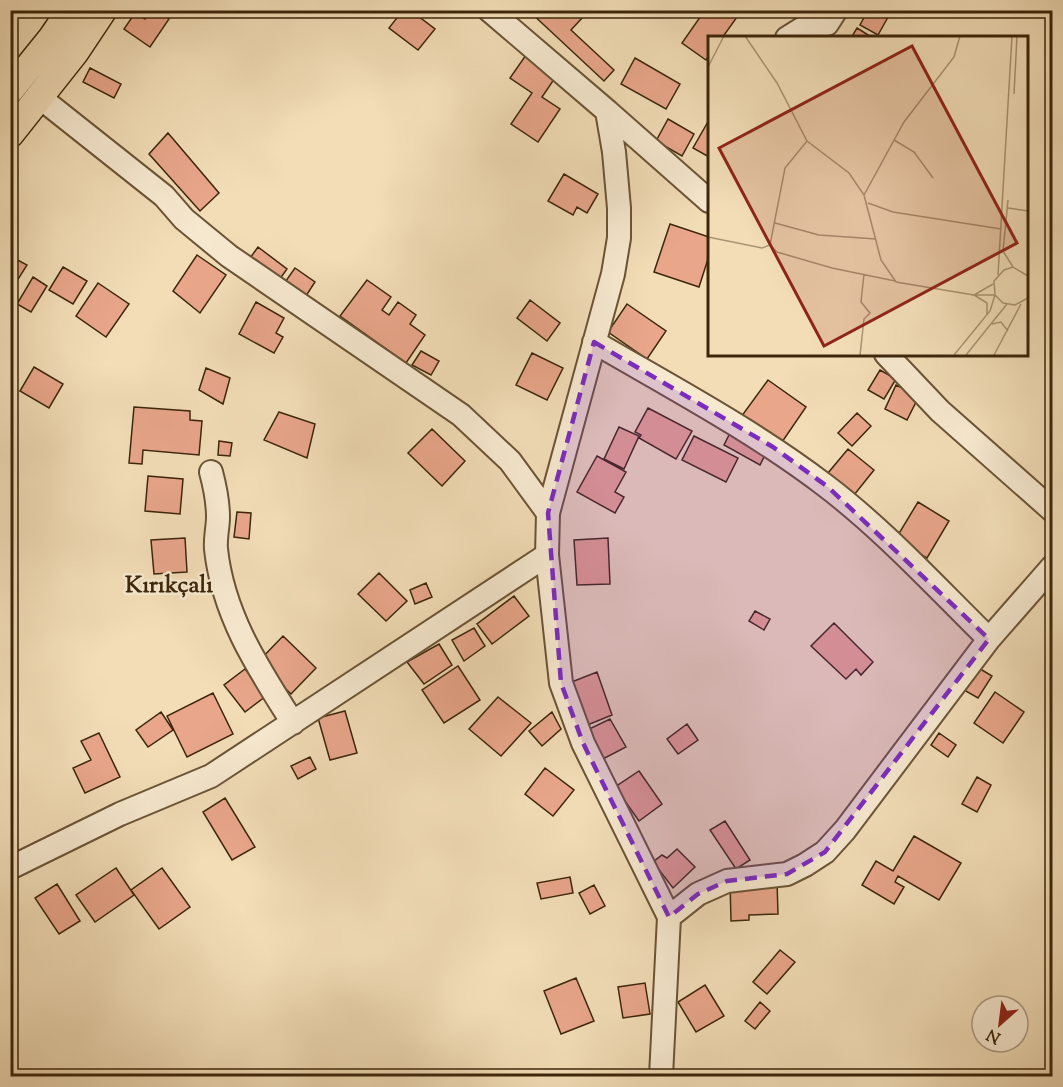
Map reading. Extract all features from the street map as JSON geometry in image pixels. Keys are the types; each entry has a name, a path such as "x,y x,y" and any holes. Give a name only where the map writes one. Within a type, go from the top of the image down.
{"main road":[{"path":"10,90 71,10"},
{"path":"10,134 75,52 103,10"}],"street":[{"path":"489,10 708,200"},
{"path":"790,36 803,28 827,24 836,10"},
{"path":"38,96 164,196 184,219 228,256 461,415 510,461 548,513"},
{"path":"607,111 618,184 619,238 548,513 547,555 561,683 582,743 669,917 661,1077"},
{"path":"594,342 773,447 828,487 892,543 989,639"},
{"path":"888,356 940,411 1053,510"},
{"path":"211,472 217,496 216,547 224,587 236,626 252,658 293,723"},
{"path":"10,868 120,814 211,776 547,555"},
{"path":"669,917 698,894 727,881 786,874 825,852 845,830 989,639 1053,567"}],"highlighted area":[{"path":"594,342 773,447 828,487 989,639 825,852 787,874 727,881 698,894 669,917 583,743 561,683 548,513"}],"building":[{"path":"151,10 158,10 169,19 150,47 124,29 135,13 145,19"},
{"path":"403,10 410,10 435,29 418,50 389,28"},
{"path":"576,10 583,17 571,30 614,70 604,81 529,11"},
{"path":"705,10 742,10 723,36 708,36 706,60 682,43"},
{"path":"868,10 876,10 888,17 878,35 860,25"},
{"path":"857,28 870,36 852,36"},
{"path":"526,55 557,75 542,97 560,109 538,142 511,124 532,93 510,78"},
{"path":"635,58 680,84 666,109 621,84"},
{"path":"90,68 121,84 114,98 83,82"},
{"path":"668,119 694,134 682,156 656,141"},
{"path":"708,122 708,156 693,148"},
{"path":"168,133 219,193 200,211 149,154"},
{"path":"564,174 598,194 587,213 577,207 573,215 548,201"},
{"path":"670,224 708,237 708,259 699,287 654,272"},
{"path":"258,247 287,269 277,283 248,261"},
{"path":"197,255 226,275 200,313 173,291"},
{"path":"10,256 27,265 10,292"},
{"path":"63,267 87,281 73,304 49,290"},
{"path":"295,268 315,282 304,299 283,285"},
{"path":"33,277 47,286 31,312 17,304"},
{"path":"367,280 391,297 382,310 389,315 398,302 416,315 410,324 425,335 406,363 340,316"},
{"path":"98,283 129,304 106,337 76,316"},
{"path":"530,300 560,323 547,341 517,318"},
{"path":"256,302 284,318 276,333 283,337 274,353 239,334"},
{"path":"627,304 666,331 647,359 608,332"},
{"path":"421,351 439,361 431,375 412,365"},
{"path":"532,353 563,368 547,400 516,385"},
{"path":"34,367 63,384 49,408 20,391"},
{"path":"206,368 230,378 223,404 199,390"},
{"path":"880,370 896,379 884,399 868,390"},
{"path":"768,380 806,407 780,445 741,417"},
{"path":"896,385 919,396 907,420 885,409"},
{"path":"134,407 190,411 190,420 202,421 199,455 143,450 142,464 129,463"},
{"path":"648,408 692,431 676,459 639,438 641,435 635,432"},
{"path":"279,412 315,424 307,458 264,440"},
{"path":"857,413 871,426 852,446 838,433"},
{"path":"619,427 639,436 624,469 604,459"},
{"path":"432,429 465,461 442,486 408,453"},
{"path":"732,429 768,449 760,465 724,445"},
{"path":"694,436 738,458 726,482 682,460"},
{"path":"219,441 232,443 230,456 218,455"},
{"path":"848,449 874,470 854,495 828,473"},
{"path":"597,456 626,472 615,492 624,497 615,513 577,492"},
{"path":"148,476 183,479 180,514 145,511"},
{"path":"918,502 949,521 927,558 895,540"},
{"path":"237,512 251,513 249,539 234,537"},
{"path":"185,538 187,572 154,574 151,540"},
{"path":"608,538 610,584 577,585 574,540"},
{"path":"379,573 407,601 386,621 358,594"},
{"path":"426,583 432,597 415,604 410,590"},
{"path":"514,596 529,616 492,644 477,624"},
{"path":"755,611 770,619 764,630 749,621"},
{"path":"834,623 873,662 861,675 856,669 846,679 811,646"},
{"path":"474,628 485,646 464,661 452,640"},
{"path":"283,636 316,668 291,694 258,662"},
{"path":"439,644 452,665 424,684 407,662"},
{"path":"458,666 480,700 444,723 422,690"},
{"path":"977,667 992,676 978,698 964,690"},
{"path":"245,669 266,696 245,712 224,685"},
{"path":"597,672 612,715 580,728 564,685"},
{"path":"995,692 1024,712 1003,743 974,723"},
{"path":"213,693 233,734 187,757 167,716"},
{"path":"498,697 531,723 501,756 469,729"},
{"path":"345,711 357,753 330,760 318,718"},
{"path":"161,712 173,730 148,747 136,730"},
{"path":"552,712 561,729 542,746 529,731"},
{"path":"610,719 626,747 599,761 583,732"},
{"path":"687,724 698,740 678,754 667,739"},
{"path":"99,733 120,777 85,793 73,768 91,760 81,741"},
{"path":"939,733 956,745 948,757 931,745"},
{"path":"310,757 316,769 298,779 291,766"},
{"path":"545,768 574,790 553,816 525,794"},
{"path":"639,771 662,804 639,821 615,787"},
{"path":"977,777 991,785 977,812 962,804"},
{"path":"225,798 255,847 232,860 203,812"},
{"path":"725,821 750,860 736,869 710,830"},
{"path":"914,836 961,863 939,900 898,876 895,882 904,887 894,904 862,885 876,861 893,871"},
{"path":"677,849 695,867 673,888 653,862 662,855 667,858"},
{"path":"116,868 134,895 95,922 76,895"},
{"path":"162,868 190,907 159,929 131,890"},
{"path":"570,877 573,893 541,899 537,883"},
{"path":"777,881 778,914 749,915 749,920 731,921 730,882"},
{"path":"57,884 80,921 59,934 35,898"},
{"path":"594,885 605,906 590,914 579,893"},
{"path":"780,950 795,962 767,994 753,982"},
{"path":"576,978 594,1021 561,1034 544,991"},
{"path":"645,983 650,1014 623,1018 618,987"},
{"path":"705,985 724,1016 696,1032 678,1002"},
{"path":"760,1002 770,1011 755,1029 745,1021"}],"district":[{"name":"Kırıkçalı","path":"169,586"}]}
